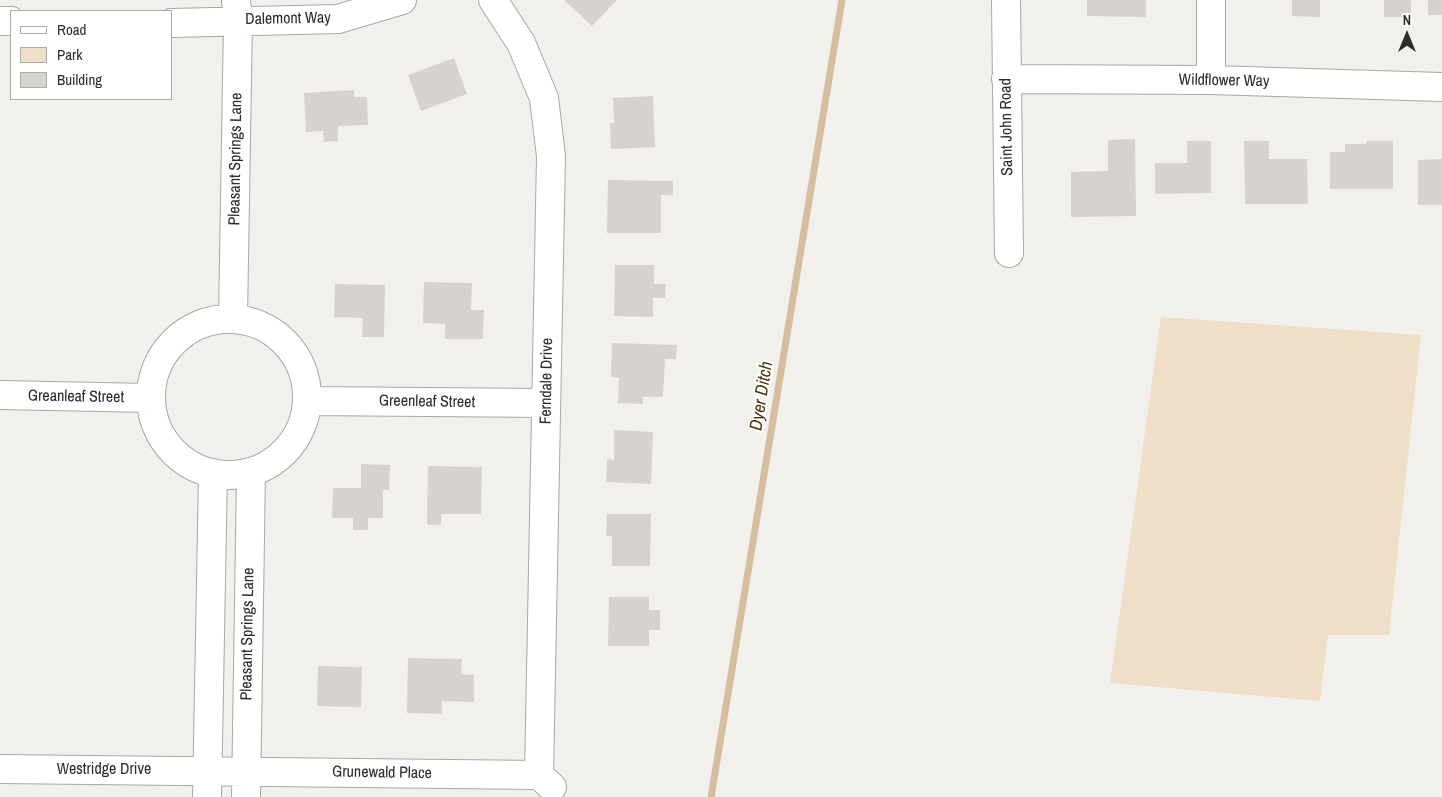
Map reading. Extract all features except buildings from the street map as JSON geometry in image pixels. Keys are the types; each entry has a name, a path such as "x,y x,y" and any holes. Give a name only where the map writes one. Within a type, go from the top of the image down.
{"street":[{"name":"Dalemont Way","path":"172,23 237,10 338,19 402,0"},
{"name":"Ferndale Drive","path":"493,0 521,42 544,98 551,156 546,404 545,781"},
{"name":"Saint John Road","path":"1006,0 1009,253"},
{"path":"1210,0 1211,80"},
{"name":"Pleasant Springs Lane","path":"233,318 237,10"},
{"name":"Wildflower Way","path":"1006,79 1211,80 1442,87"},
{"path":"233,318 257,323 279,336 295,354 305,376 308,401 303,424 291,445 273,462 251,472 232,475 213,473 189,464 169,447 156,424 151,398 154,373 166,350 184,332 208,322 233,318"},
{"name":"Greanleaf Street","path":"0,395 151,398"},
{"name":"Greenleaf Street","path":"308,401 546,404"},
{"name":"Pleasant Springs Lane","path":"246,784 251,472"},
{"path":"207,797 213,473"},
{"name":"Westridge Drive","path":"0,769 207,770"},
{"name":"Grunewald Place","path":"207,770 246,784 545,781"}],"green space":[{"path":"1161,317 1421,335 1389,635 1328,635 1320,701 1110,683"}],"waterway":[{"name":"Dyer Ditch","path":"711,797 842,0"}]}
